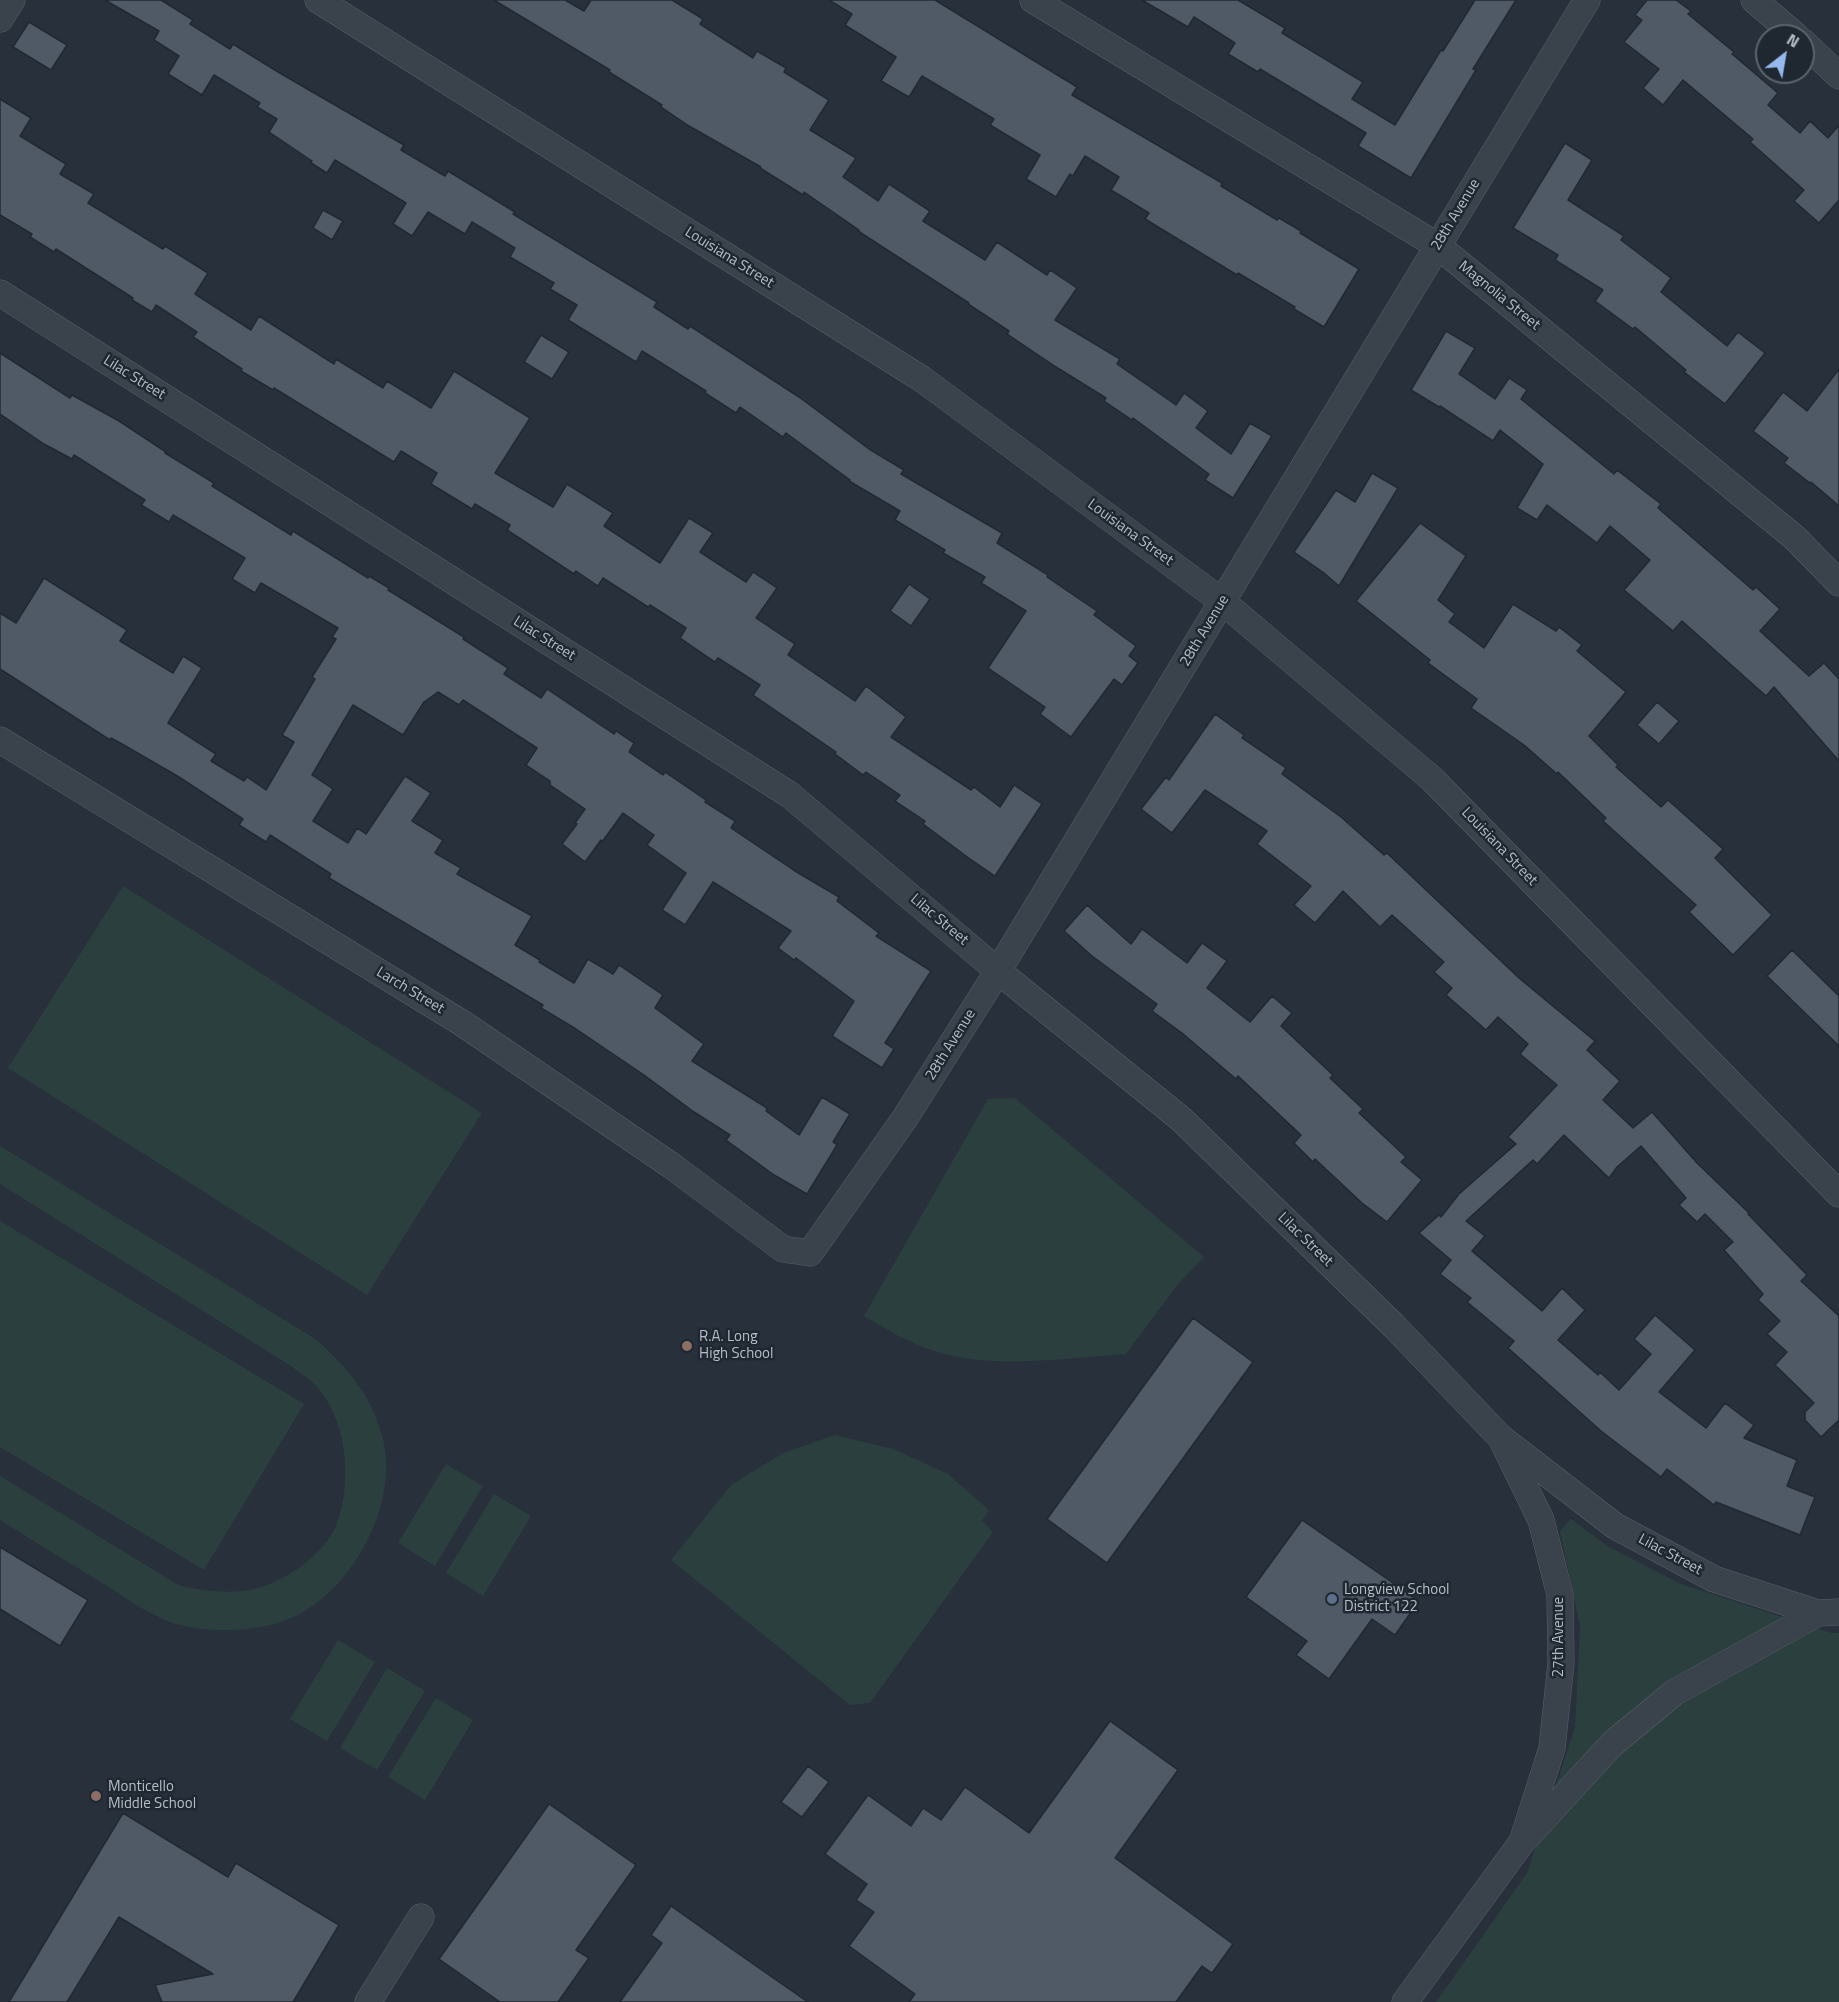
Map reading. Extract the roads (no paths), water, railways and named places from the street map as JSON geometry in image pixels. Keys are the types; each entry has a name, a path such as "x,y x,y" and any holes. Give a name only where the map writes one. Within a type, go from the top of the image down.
{"street":[{"path":"0,20 12,0"},
{"name":"Louisiana Street","path":"318,0 922,380 1223,602 1432,778 1839,1194"},
{"name":"Magnolia Street","path":"1033,0 1438,246 1795,538 1839,583"},
{"name":"28th Avenue","path":"810,1253 905,1118 998,971 1587,0"},
{"path":"1754,0 1782,24"},
{"path":"1815,53 1839,76"},
{"name":"Lilac Street","path":"0,292 790,795 998,971 1181,1119 1394,1326 1502,1438 1616,1526 1714,1579 1828,1612"},
{"name":"Larch Street","path":"0,740 462,1023 672,1166 783,1249 810,1253"},
{"name":"27th Avenue","path":"1502,1438 1541,1520 1560,1595 1561,1663 1552,1748 1522,1842"},
{"name":"27th Avenue","path":"1405,2002 1522,1842 1612,1744 1676,1692 1828,1612"},
{"path":"368,2002 421,1917"}],"place":[{"name":"R.A. Long High School","path":"687,1346"},
{"name":"Longview School District 122","path":"1332,1599"},
{"name":"Monticello Middle School","path":"96,1796"}]}
